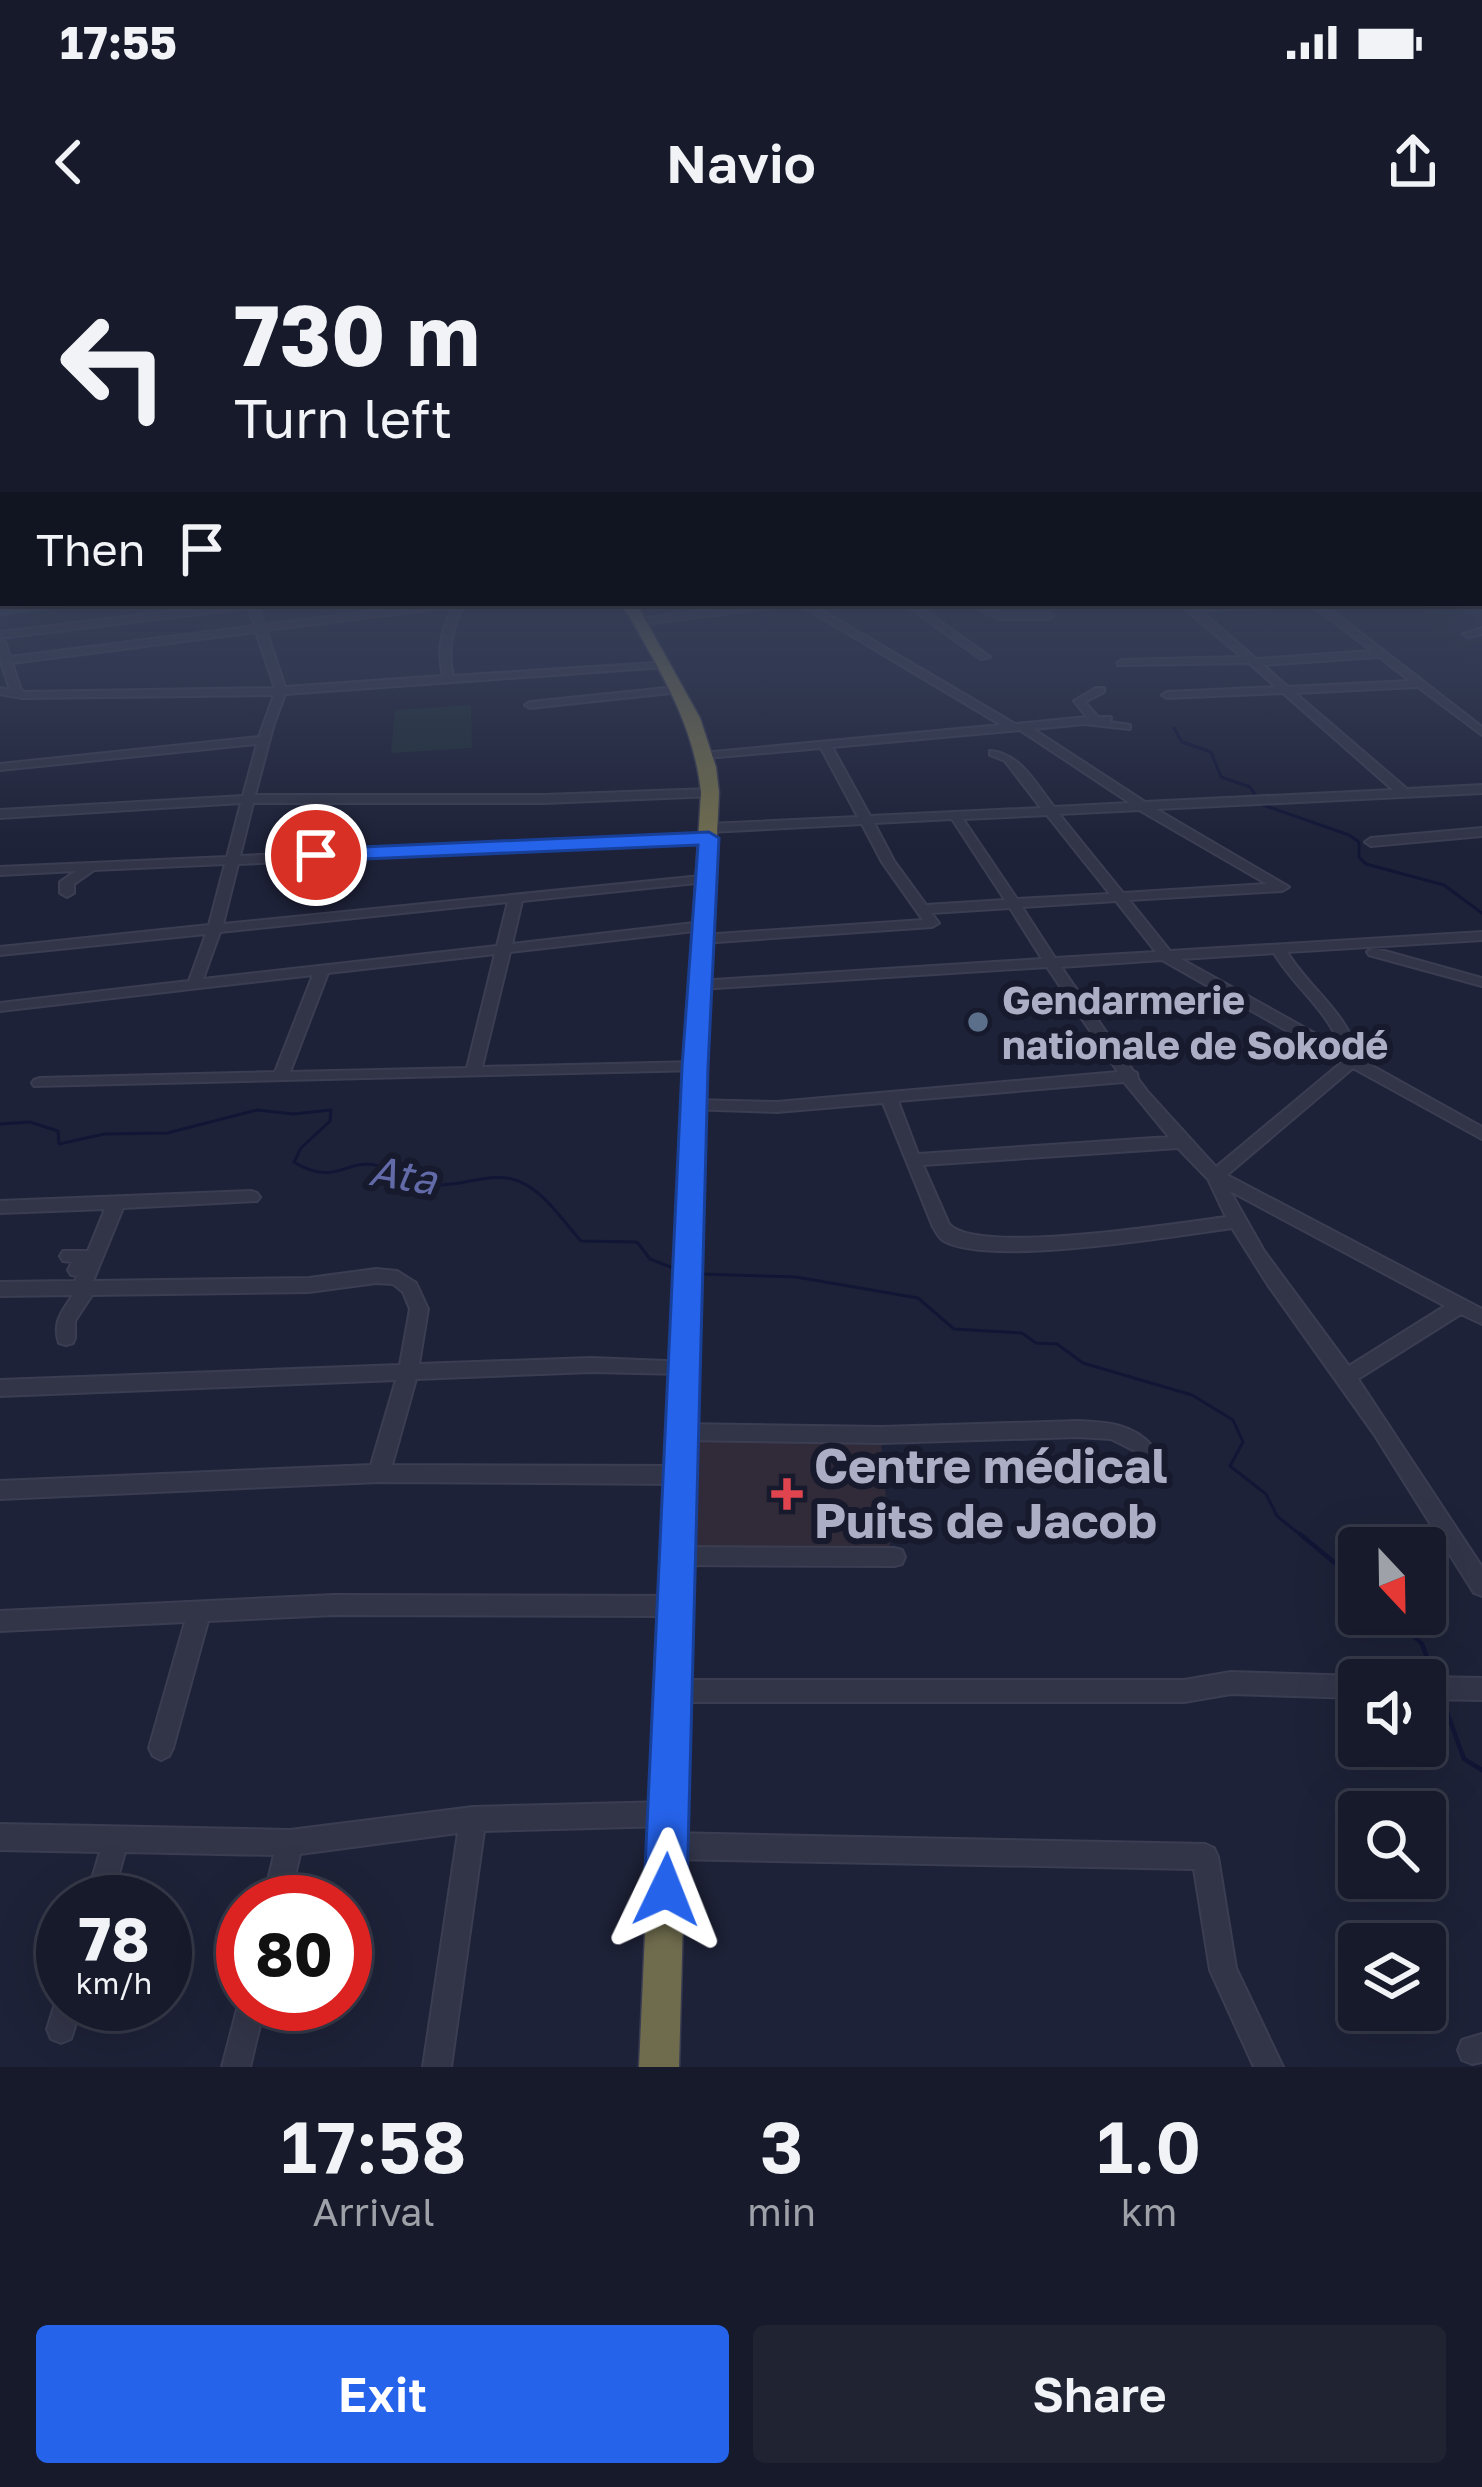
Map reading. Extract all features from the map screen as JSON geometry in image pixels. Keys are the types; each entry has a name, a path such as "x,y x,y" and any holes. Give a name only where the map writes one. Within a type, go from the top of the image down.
{"highway":[{"path":"659,2067 693,1105 710,793 706,755 669,674"}],"street":[{"path":"195,982 281,691 275,674"},
{"path":"448,674 449,679"},
{"path":"926,674 1282,886 926,909"},
{"path":"1269,674 1404,793"},
{"path":"1408,674 1482,732"},
{"path":"8,694 281,691 449,679 671,677"},
{"path":"530,704 671,677"},
{"path":"1167,695 1421,684"},
{"path":"1088,722 1093,718 1079,701 1100,690"},
{"path":"706,755 1106,719"},
{"path":"1088,722 1126,728"},
{"path":"0,767 264,740"},
{"path":"0,1007 504,947 932,922 888,862 826,746"},
{"path":"994,753 1011,761 1167,957 1482,1134"},
{"path":"0,871 1482,789"},
{"path":"0,814 248,799 544,799 710,793"},
{"path":"956,817 1051,962 1179,1142 1215,1176 1482,1317"},
{"path":"1371,842 1482,832"},
{"path":"68,893 70,879 95,866"},
{"path":"0,951 706,878"},
{"path":"474,1070 516,898"},
{"path":"699,985 1482,936"},
{"path":"1356,947 1482,982"},
{"path":"1278,949 1335,1016 1349,1044 1351,1062"},
{"path":"281,1076 323,968"},
{"path":"1215,1176 1351,1062"},
{"path":"40,1083 695,1067"},
{"path":"693,1105 777,1107 1132,1076"},
{"path":"889,1098 938,1222 946,1233 974,1246 1234,1222"},
{"path":"1462,1122 1482,1117"},
{"path":"913,1160 1179,1142"},
{"path":"1215,1176 1234,1222 1263,1270 1346,1377 1482,1586"},
{"path":"0,1207 251,1197"},
{"path":"66,1338 66,1319 117,1201"},
{"path":"69,1256 84,1256 74,1276 85,1284"},
{"path":"0,1288 309,1286 376,1276 397,1278 410,1288 419,1310 408,1373 379,1473"},
{"path":"1346,1377 1461,1305"},
{"path":"0,1388 591,1365 684,1367"},
{"path":"682,1432 882,1435 1078,1429 1114,1431 1143,1447"},
{"path":"0,1490 379,1473 680,1475"},
{"path":"678,1556 894,1558"},
{"path":"0,1621 334,1605 676,1606"},
{"path":"161,1748 199,1614"},
{"path":"673,1691 1184,1691 1231,1683 1338,1687"},
{"path":"1446,1689 1482,1689"},
{"path":"0,1837 290,1843 473,1820 669,1814"},
{"path":"436,2067 473,1820"},
{"path":"106,1875 117,1838"},
{"path":"282,1875 290,1843"},
{"path":"668,1846 1205,1856 1223,1970 1270,2067"},
{"path":"236,2067 245,2031"}],"shaded area":[{"path":"471,705 472,748 391,753 395,710"},
{"name":"Centre médical Puits de Jacob","path":"690,1442 881,1442 890,1546 687,1547"}],"waterway":[{"path":"1174,728 1182,742 1211,752 1221,777 1250,787 1256,796"},
{"path":"1263,805 1349,835 1359,842 1359,857 1366,864 1444,885 1482,913"},
{"name":"Ata","path":"0,1124 30,1122 58,1131 59,1144 104,1134 167,1133 257,1110 293,1114 331,1110 330,1121 301,1148 294,1162 319,1172 375,1165 437,1185 512,1179 542,1196 581,1241 637,1242 650,1259 673,1268"},
{"name":"Ata","path":"701,1274 796,1277 918,1298 954,1329 1022,1333 1036,1343 1057,1344 1083,1363 1192,1395 1233,1420 1243,1442 1230,1466 1266,1494 1277,1516 1303,1537"},
{"name":"Ata","path":"1300,1534 1338,1566"},
{"name":"Ata","path":"1413,1635 1428,1659"},
{"name":"Ata","path":"1446,1710 1464,1759 1482,1770"}],"place":[{"name":"Gendarmerie nationale de Sokodé","path":"978,1022"},
{"name":"Centre médical Puits de Jacob","path":"787,1494"}],"route":[{"path":"316,855 709,838 695,1067 666,1890"}]}
